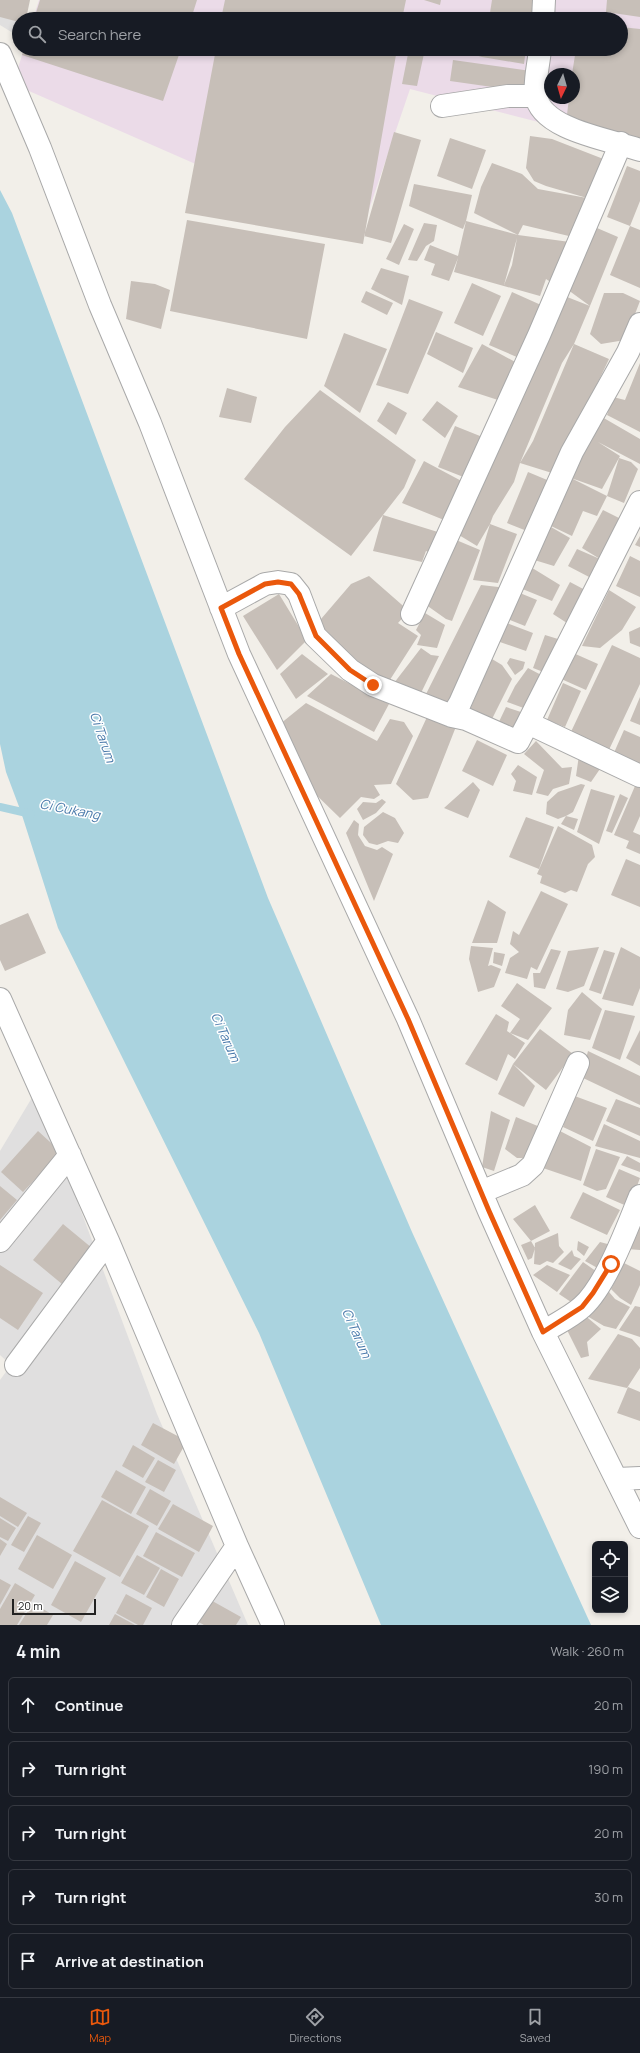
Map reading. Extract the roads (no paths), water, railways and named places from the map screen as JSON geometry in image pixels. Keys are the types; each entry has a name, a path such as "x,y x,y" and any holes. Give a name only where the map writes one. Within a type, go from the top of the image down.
{"street":[{"path":"543,12 544,0"},
{"path":"0,54 40,148 100,305 150,422 239,654 408,1019 481,1192 543,1332 640,1528"},
{"path":"412,614 539,335 630,146 560,125 542,110 536,96 539,56"},
{"path":"442,106 508,96 536,96"},
{"path":"452,716 460,703 572,452 628,352 640,324"},
{"path":"221,608 265,584 278,582 291,584 299,594 316,636 350,670 373,685 452,716 466,719 518,742 640,502"},
{"path":"528,723 640,776"},
{"path":"0,999 108,1241 237,1546 274,1625"},
{"path":"481,1192 522,1175 533,1165 578,1063"},
{"path":"0,1241 70,1155"},
{"path":"543,1332 582,1307 593,1293 611,1264 640,1196"},
{"path":"16,1365 108,1241"},
{"path":"617,1479 640,1478"},
{"path":"183,1625 237,1546"}],"water":[{"name":"Ci Tarum","path":"0,190 12,213 268,898 412,1232 591,1625 381,1625 259,1333 58,928 21,812 6,772 0,744"}],"waterway":[{"name":"Ci Cukang","path":"0,807 31,814"}]}
